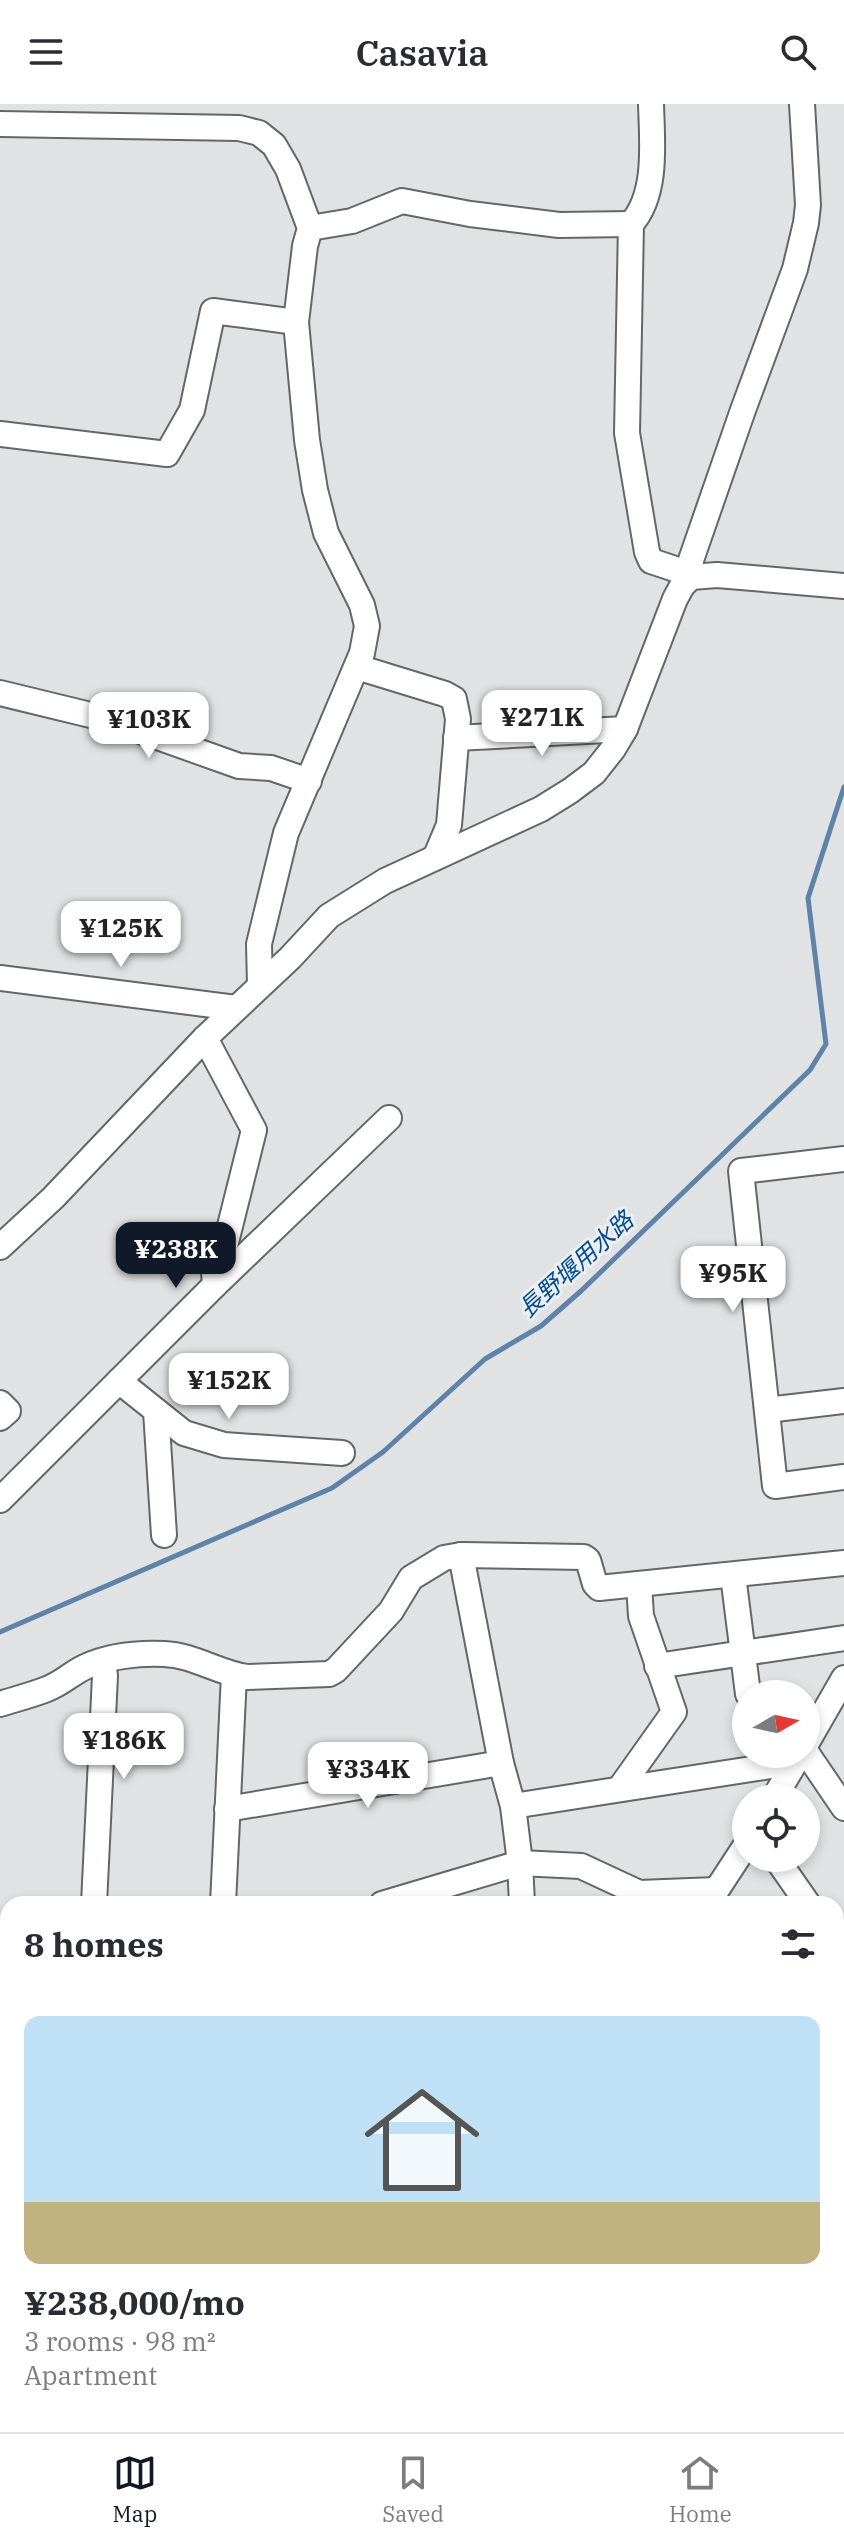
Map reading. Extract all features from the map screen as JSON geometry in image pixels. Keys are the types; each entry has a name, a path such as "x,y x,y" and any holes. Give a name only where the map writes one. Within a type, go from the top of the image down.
{"street":[{"path":"651,104 647,199 631,224 627,433 651,561 691,577 717,575 844,586"},
{"path":"0,1247 53,1198 205,1038 329,916 359,896 436,856 541,809 594,773 613,749 625,729 675,599 691,577 691,560 795,269 808,205 802,104"},
{"path":"0,124 239,128 259,133 274,145 288,169 310,228 296,322 307,440 326,533 362,605 367,626 357,667 286,833 259,944 260,985"},
{"path":"310,228 352,221 402,201 470,214 559,225 631,224"},
{"path":"0,434 167,454 192,410 213,311 296,322"},
{"path":"357,667 454,699 458,719 449,825 436,856"},
{"path":"0,693 107,719 239,766 271,768 309,781"},
{"path":"456,738 625,729"},
{"path":"0,978 236,1008"},
{"path":"205,1038 254,1130 226,1242 214,1272 215,1285"},
{"path":"0,1500 215,1285 389,1118"},
{"path":"844,1159 741,1171 775,1486 844,1477"},
{"path":"119,1381 184,1433 224,1445 342,1453"},
{"path":"767,1410 844,1401"},
{"path":"0,1403 8,1411 0,1418"},
{"path":"156,1411 164,1535"},
{"path":"461,1555 501,1763 513,1806 522,1896"},
{"path":"0,1704 49,1689 82,1668 103,1661 164,1654 196,1660 234,1675 329,1674 391,1611 411,1578 444,1558 461,1555 584,1557 599,1588 844,1563"},
{"path":"733,1575 746,1680"},
{"path":"620,1788 674,1712 641,1616 639,1584"},
{"path":"657,1666 844,1638"},
{"path":"94,1896 105,1676 103,1661"},
{"path":"223,1896 234,1675"},
{"path":"820,1720 844,1678"},
{"path":"227,1809 501,1763"},
{"path":"513,1806 732,1766"},
{"path":"819,1768 844,1808"},
{"path":"434,1896 520,1863 581,1866 639,1893 697,1896"},
{"path":"717,1896 732,1869"},
{"path":"786,1872 802,1896"},
{"path":"609,1879 610,1896"}],"waterway":[{"name":"長野堰用水路","path":"0,1632 332,1488 383,1452 485,1359 541,1326 810,1070 826,1044 808,898 844,787"}]}
